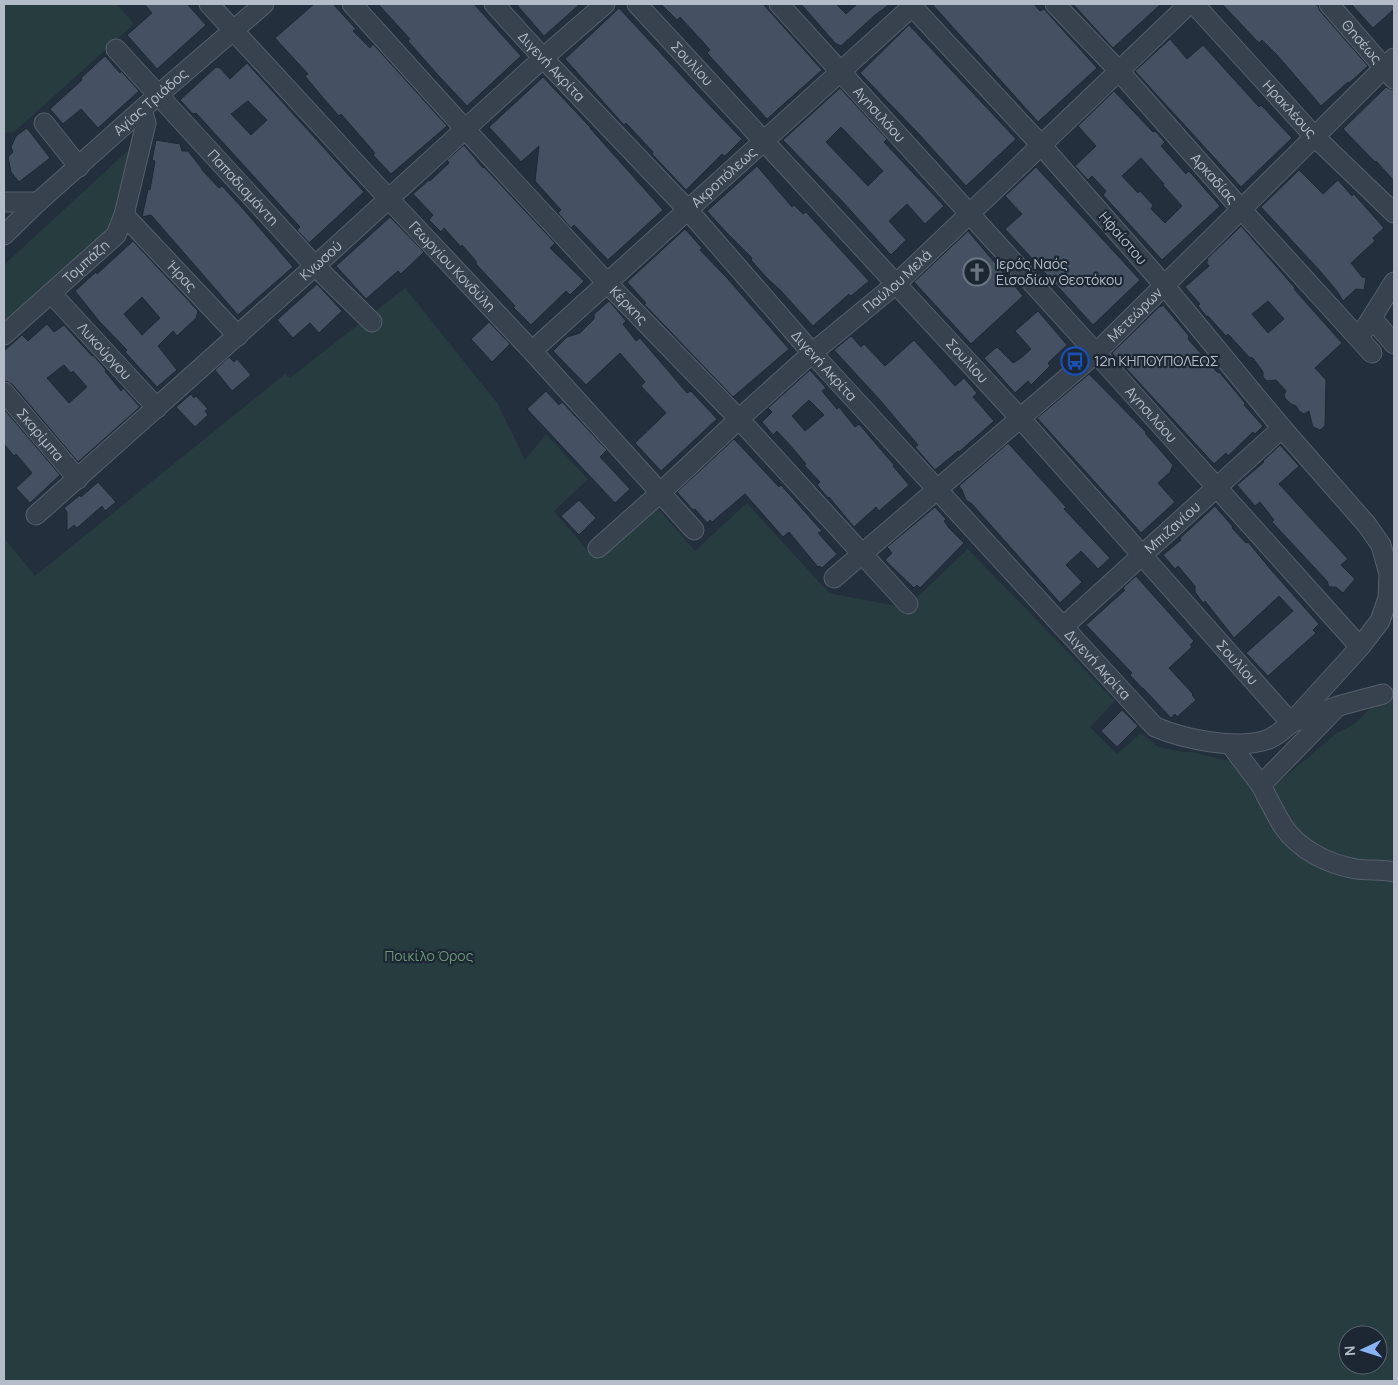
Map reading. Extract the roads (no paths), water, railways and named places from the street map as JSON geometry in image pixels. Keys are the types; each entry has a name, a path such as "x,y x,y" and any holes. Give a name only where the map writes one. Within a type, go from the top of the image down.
{"street":[{"name":"Γεωργίου Κονδύλη","path":"209,4 532,351 694,530"},
{"name":"Αγίας Τριάδος","path":"4,235 38,202 158,95 264,4"},
{"name":"Κέρκης","path":"352,4 607,283 739,419 908,604"},
{"name":"Διγενή Ακρίτα","path":"494,4 688,210 812,353 1155,727 1184,737 1230,744"},
{"name":"Κνωσού","path":"36,515 158,408 388,198 605,4"},
{"name":"Σουλίου","path":"638,4 1020,418 1291,723"},
{"name":"Αγησιλάου","path":"779,4 1096,352 1360,647"},
{"name":"Αρκαδίας","path":"1055,4 1119,71 1372,353"},
{"name":"Παύλου Μελά","path":"598,548 812,353 896,284 1189,4"},
{"name":"Ηρακλέους","path":"1194,4 1315,137 1393,212"},
{"name":"Θησέως","path":"1328,4 1391,68"},
{"name":"Ακροπόλεως","path":"532,351 912,5"},
{"name":"Ηφαίστου","path":"912,5 1041,145 1164,286 1282,428 1367,525 1381,546 1389,574 1388,598 1380,621 1360,647 1291,723"},
{"name":"Παπαδιαμάντη","path":"116,49 315,266 372,322"},
{"name":"Μετεώρων","path":"834,578 1096,352 1315,137 1391,68"},
{"name":"Τομπάζη","path":"4,335 116,234 124,215 146,123 142,110"},
{"path":"44,123 79,167"},
{"path":"4,202 38,202"},
{"name":"Ήρας","path":"124,215 238,336"},
{"path":"1359,338 1394,282"},
{"name":"Λυκούργου","path":"51,293 158,408"},
{"path":"1372,318 1394,344"},
{"name":"Σκαρίμπα","path":"4,392 78,479"},
{"name":"Μπιζανίου","path":"1063,627 1282,428"},
{"path":"1230,744 1254,743 1268,739 1291,723 1338,706 1383,694"},
{"path":"1261,785 1338,706"},
{"path":"1230,744 1261,785 1284,828 1302,847 1324,860 1356,869 1384,869 1394,872"}],"place":[{"name":"Ιερός Ναός Εισοδίων Θεοτόκου","path":"977,272"},
{"name":"12η ΚΗΠΟΥΠΟΛΕΩΣ","path":"1075,361"}],"park label":[{"name":"Ποικίλο Όρος","path":"429,956"}]}
